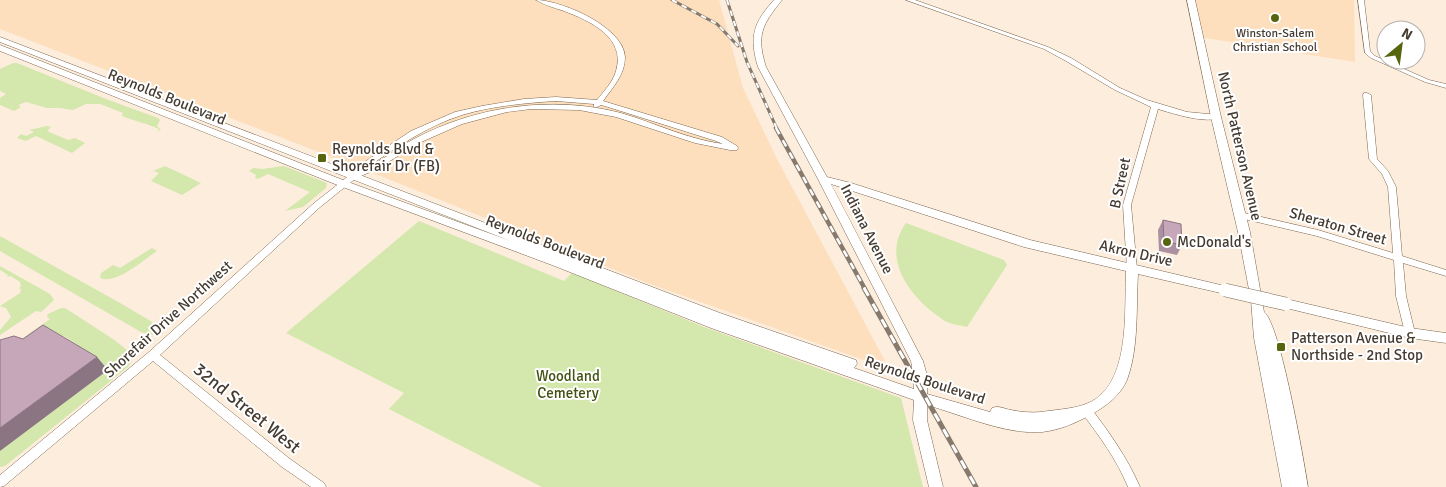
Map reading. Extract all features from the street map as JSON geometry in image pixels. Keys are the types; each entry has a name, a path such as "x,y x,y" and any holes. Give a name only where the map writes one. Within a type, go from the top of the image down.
{"main road":[{"name":"Indiana Avenue","path":"778,0 760,21 756,34 756,50 762,66 824,179 917,361 921,380 920,420 936,487"},
{"name":"North Patterson Avenue","path":"1191,0 1257,300 1260,338 1289,487"},
{"name":"Reynolds Boulevard","path":"0,39 920,393"},
{"name":"Reynolds Boulevard","path":"0,48 344,184 556,262 715,325 1010,424 1042,426 1069,420 1108,396 1114,390 1126,364 1132,269"},
{"path":"809,152 826,170 862,190"},
{"name":"Akron Drive","path":"824,179 1028,244 1410,333 1446,338"},
{"path":"836,204 839,195 845,191 862,190"},
{"name":"North Patterson Avenue","path":"1257,300 1271,341 1281,380 1301,487"}],"street":[{"path":"539,0 594,22 610,32 616,40 622,52 622,64 619,72 594,110"},
{"path":"909,0 1046,48 1070,59 1118,89 1155,106 1186,115 1203,118 1216,117"},
{"path":"1360,0 1367,52 1373,57 1427,81 1446,86"},
{"name":"Sheraton Street","path":"1367,95 1372,159 1385,174 1392,187 1401,296 1410,333"},
{"name":"Shorefair Drive Northwest","path":"0,482 153,355 316,206 363,167 414,132 458,114 524,101 556,99 599,102 719,139 734,148 712,146 637,120 594,110 575,107 542,107 502,111 470,119 416,141 372,170 354,176"},
{"name":"B Street","path":"1132,269 1126,205 1155,106"},
{"name":"Sheraton Street","path":"1240,216 1318,234 1399,259"},
{"path":"1399,259 1446,273"},
{"name":"32nd Street West","path":"153,355 286,463 320,487"},
{"path":"1086,410 1114,447 1134,487"}],"shaded area":[{"path":"0,0 719,0 743,88 777,159 885,361 875,364 650,284 378,175 0,29"},
{"name":"Winston-Salem Christian School","path":"1191,0 1354,0 1355,62 1199,37"}],"green space":[{"path":"13,63 158,118 160,120 157,126 161,130 157,131 159,129 122,116 123,113 100,104 86,104 73,110 47,108 26,102 18,105 21,107 14,111 0,105 0,98 6,94 0,91 0,69"},
{"path":"47,126 51,127 47,131 68,140 75,138 85,143 72,153 36,136 26,141 17,138 21,134 26,136 34,132 29,130"},
{"path":"165,166 201,183 182,195 151,181 159,173 154,171 148,173"},
{"path":"284,166 327,183 326,188 303,207 285,211 310,192 268,174 258,179 255,178 256,175 249,171 253,168 262,169"},
{"name":"Woodland Cemetery","path":"419,221 564,281 572,273 704,327 901,398 923,487 542,487 389,409 404,393 286,333"},
{"path":"906,223 1004,260 1007,265 967,327 942,319 930,310 910,289 898,264 896,250 899,237"},
{"path":"0,236 159,326 163,334 151,335 141,332 0,251"},
{"path":"152,248 157,251 121,275 114,278 100,278 101,273 113,265 120,268"},
{"path":"0,266 50,294 54,300 41,312 36,311 0,335 0,330 11,317 6,308 0,306 20,293 21,289 19,288 21,286 20,282 11,276 7,277 8,275 0,270"},
{"path":"65,308 113,339 132,354 132,361 128,367 5,466 0,467 0,451 78,345 64,336 0,354 50,319 47,317 48,314"}],"building":[{"path":"1163,220 1181,224 1182,245 1164,241"},
{"path":"43,325 97,357 0,428 0,340 14,336 23,339"}],"railway":[{"path":"672,0 717,24 738,46"},
{"path":"727,0 747,62 777,129"},
{"path":"776,128 865,289"},
{"path":"864,288 976,487"}],"place":[{"name":"Winston-Salem Christian School","path":"1275,18"},
{"name":"Reynolds Blvd & Shorefair Dr (FB)","path":"322,158"},
{"name":"McDonald's","path":"1167,242"},
{"name":"Patterson Avenue & Northside - 2nd Stop","path":"1281,347"}]}
